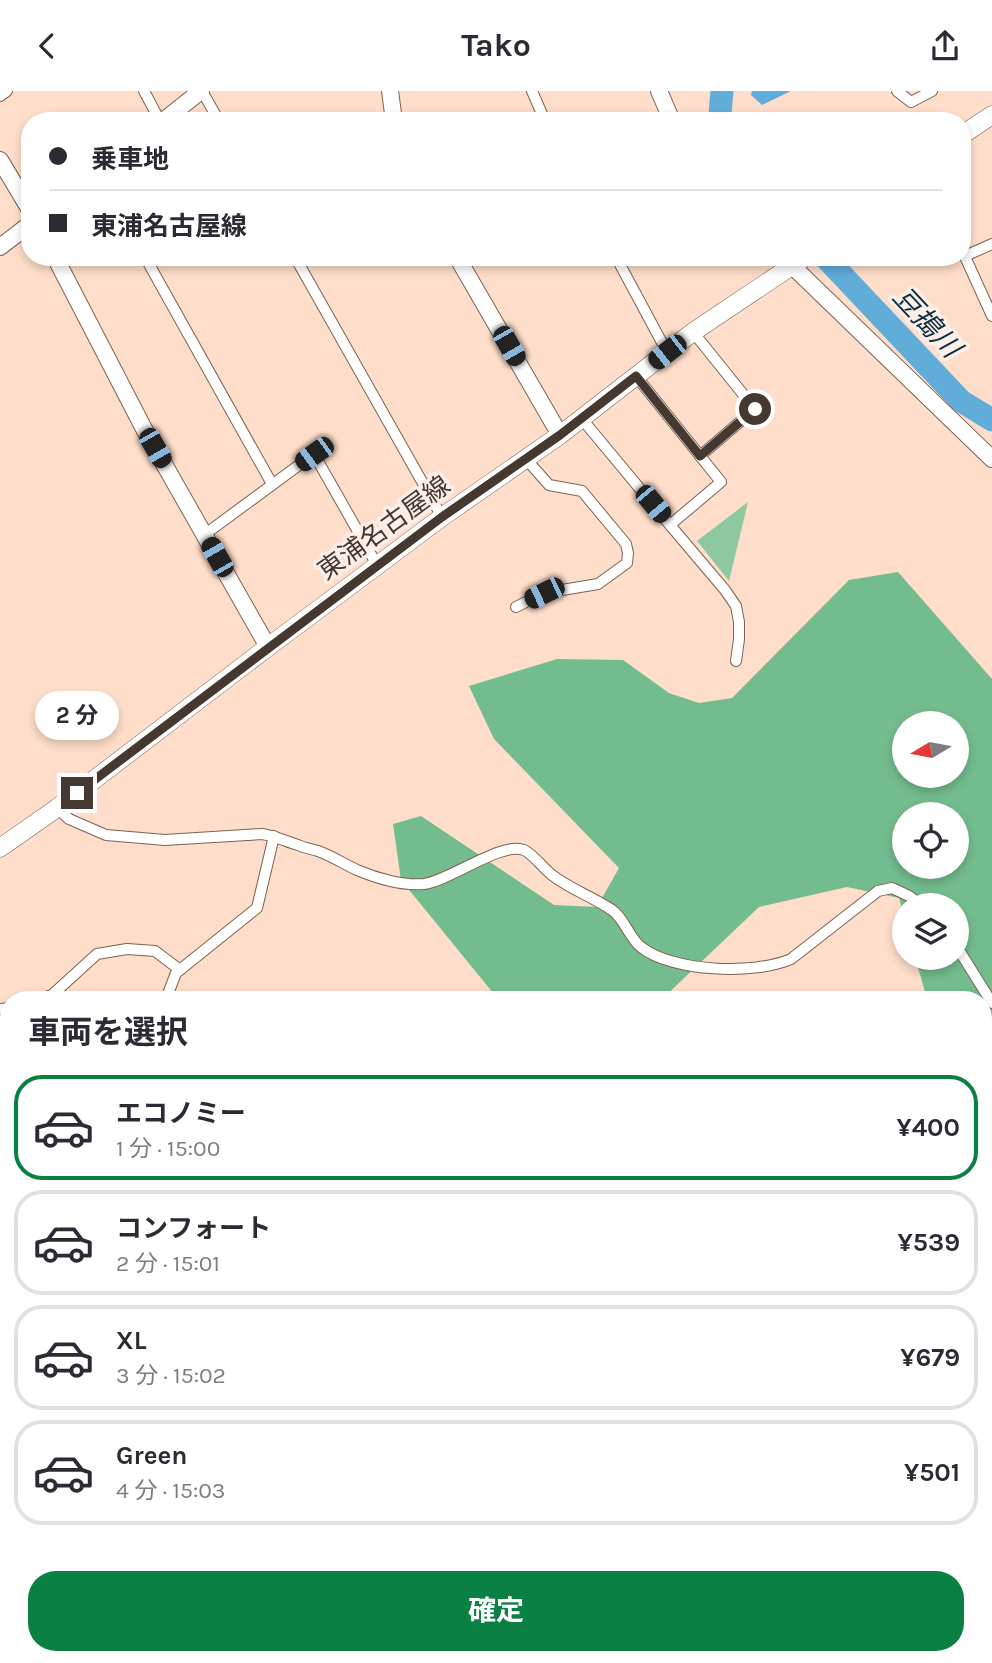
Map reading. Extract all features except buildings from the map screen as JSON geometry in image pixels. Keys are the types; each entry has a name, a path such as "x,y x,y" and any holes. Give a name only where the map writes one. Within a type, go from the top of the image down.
{"main road":[{"path":"971,129 992,115"},
{"name":"東浦名古屋線","path":"1,845 57,808 377,565 582,419 693,332 786,266"}],"street":[{"path":"0,96 7,91"},
{"path":"144,91 157,112"},
{"path":"174,112 202,91 214,112"},
{"path":"390,91 393,112"},
{"path":"533,91 541,112"},
{"path":"659,91 668,112"},
{"path":"897,91 911,102 932,91"},
{"path":"0,160 21,195"},
{"path":"0,247 21,231"},
{"path":"971,251 992,244"},
{"path":"60,266 143,427 268,647"},
{"path":"150,266 272,484"},
{"path":"300,266 442,517"},
{"path":"462,266 560,435"},
{"path":"621,266 667,352"},
{"path":"798,266 992,459"},
{"path":"970,266 992,316"},
{"path":"693,332 755,409 700,456"},
{"path":"636,376 721,482 670,525"},
{"path":"582,419 736,606 739,622 736,660"},
{"path":"204,535 314,454 377,565"},
{"path":"516,607 544,593 598,585 626,563 628,553 626,544 582,491 548,485 526,459"},
{"path":"57,808 69,819 106,835 165,840 262,834 274,836 319,851 371,875 414,884 428,884 498,853 523,850 553,876 613,910 639,946 658,958 718,969 780,964 790,960 878,891 892,888 903,893"},
{"path":"169,991 176,973 257,908 274,836"},
{"path":"56,991 97,954 127,949 155,951 180,970"},
{"path":"969,966 984,991"}],"green space":[{"path":"748,502 729,581 697,541"},
{"path":"898,572 992,679 992,991 925,991 919,970 969,970 969,893 892,893 892,897 847,887 759,907 670,991 491,991 401,880 393,824 421,816 554,905 597,907 619,868 494,739 469,686 557,659 623,660 669,693 699,703 732,698 849,580"}],"water":[{"path":"752,91 791,91 762,105 751,95"}],"waterway":[{"name":"豆搗川","path":"720,112 722,91"},
{"name":"豆搗川","path":"834,266 961,401 992,420"}],"route":[{"path":"77,793 442,517 560,435 636,376 700,456 755,409"}]}
